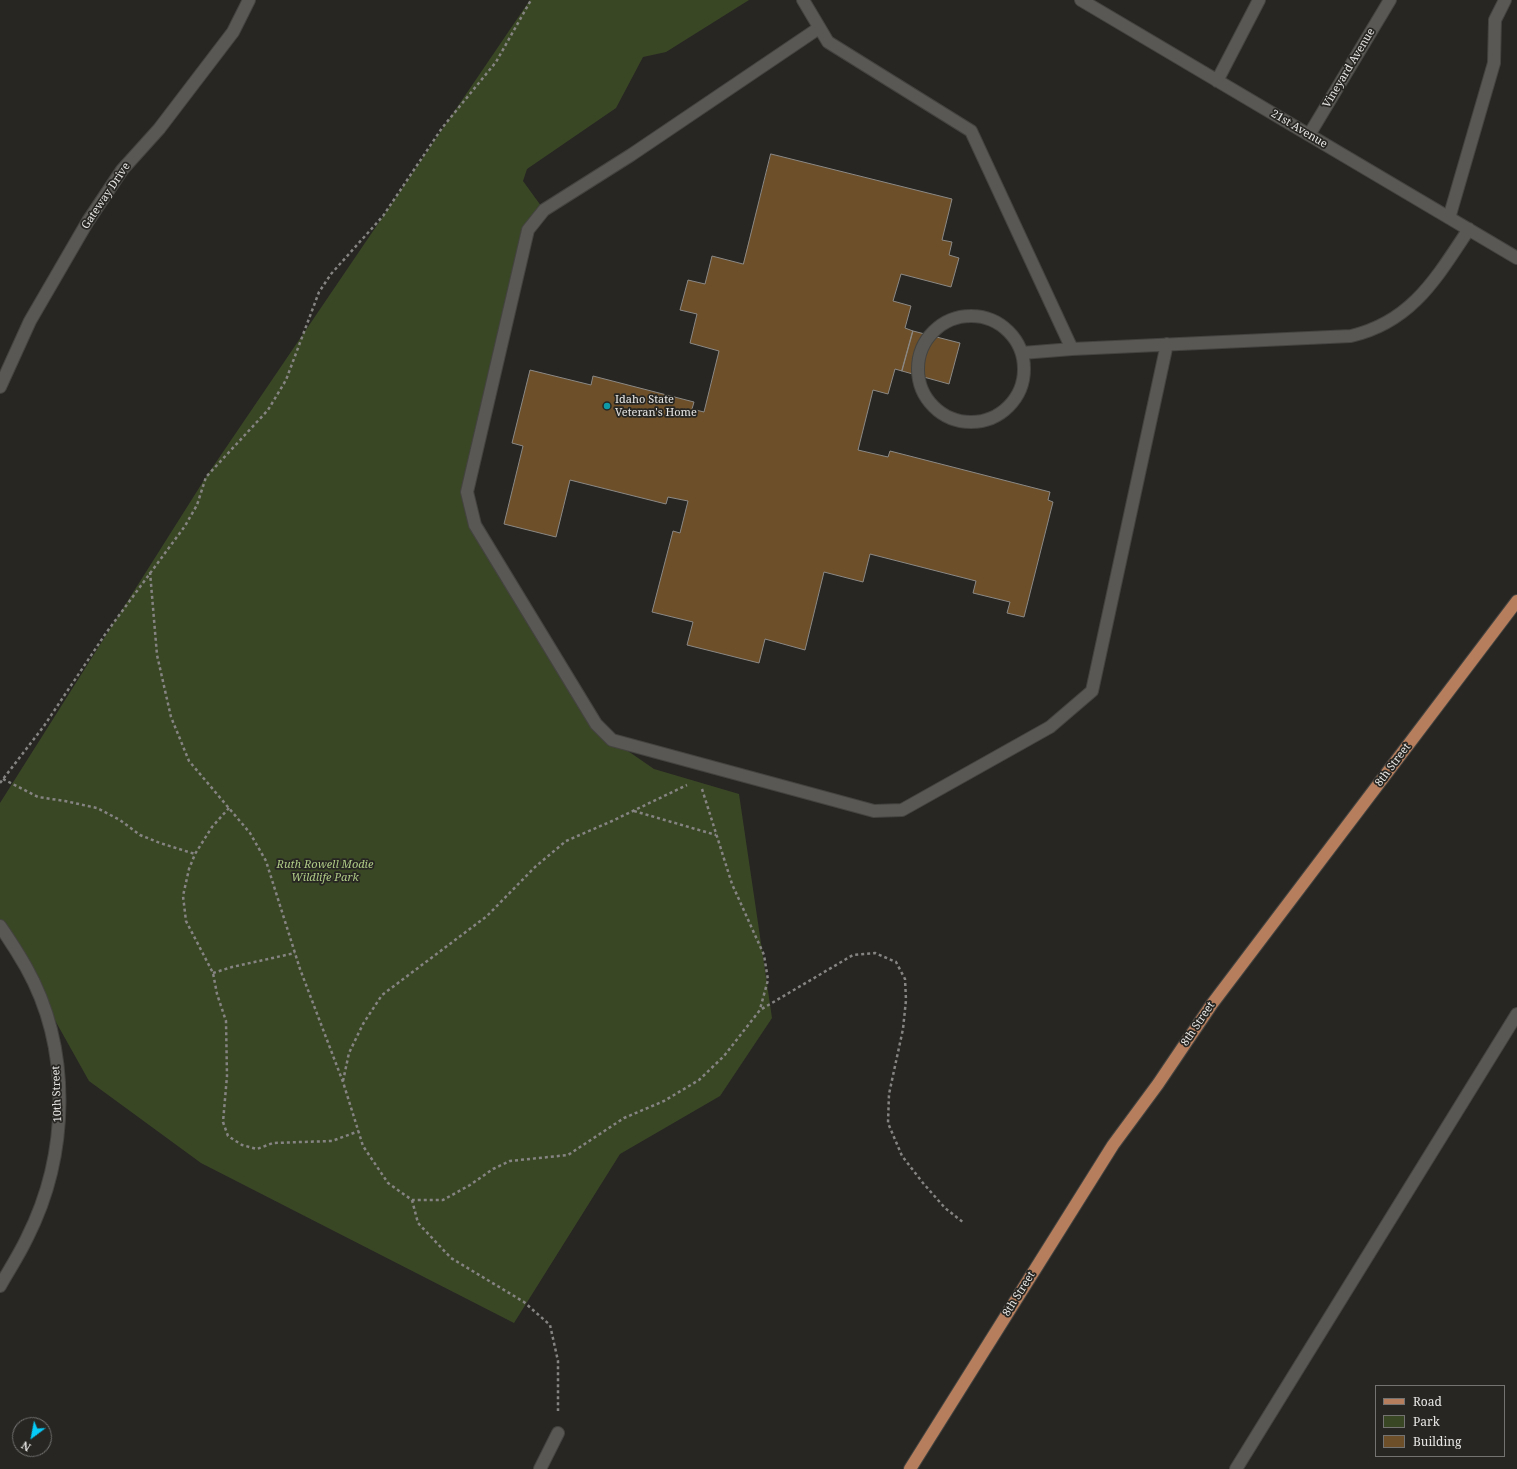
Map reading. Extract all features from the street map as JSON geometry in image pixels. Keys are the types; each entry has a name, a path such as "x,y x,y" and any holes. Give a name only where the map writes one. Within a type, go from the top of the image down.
{"main road":[{"name":"8th Street","path":"910,1469 1113,1145 1158,1084 1212,1004 1517,601"}],"street":[{"name":"Gateway Drive","path":"0,387 30,321 88,221 122,170 159,129 233,32 250,0"},
{"path":"803,0 828,42 971,131 1072,349"},
{"name":"21st Avenue","path":"1081,0 1517,258"},
{"path":"1217,81 1259,0"},
{"name":"Vineyard Avenue","path":"1310,135 1390,0"},
{"path":"1449,218 1494,63 1495,20 1505,0"},
{"path":"819,28 638,150 544,210 528,230 467,492 475,525 596,724 612,740 874,811 902,810 1050,727 1092,690 1167,344"},
{"path":"1022,353 1167,344 1351,336 1366,333 1394,317 1421,296 1435,281 1469,229"},
{"path":"976,317 996,322 1007,330 1016,341 1022,353 1024,379 1020,392 1013,403 1004,412 992,418 973,422 954,420 932,406 924,395 920,384 918,370 919,356 924,344 938,328 956,318 976,317"},
{"name":"10th Street","path":"0,926 26,968 46,1015 57,1065 60,1115 53,1166 46,1191 27,1238 0,1286"},
{"path":"1236,1469 1517,1014"},
{"path":"540,1469 558,1433"}],"path":[{"path":"0,783 44,726 106,632 185,526 197,505 206,477 272,404 286,380 319,292 331,274 383,216 442,128 496,62 531,0"},
{"path":"150,572 157,655 172,717 189,761 250,833 266,861 295,953 343,1082 363,1146 388,1183 412,1200 444,1200 470,1185 493,1169 510,1161 568,1155 624,1118 664,1101 699,1080 724,1056 760,1010 853,955 875,953 896,962 905,978 906,1000 903,1029 889,1094 888,1123 902,1156 945,1208 964,1223"},
{"path":"703,765 698,779 732,884 764,955 768,980 760,1010"},
{"path":"3,779 38,797 97,808 120,820 140,835 160,844 195,854"},
{"path":"343,1082 349,1053 363,1024 382,996 488,916 534,867 566,841 634,811 698,779"},
{"path":"229,808 212,827 195,854 189,869 183,896 186,921 213,973 217,994 226,1021 227,1076 223,1122 228,1136 242,1145 257,1149 273,1143 332,1141 359,1131"},
{"path":"634,811 716,835"},
{"path":"213,973 232,967 295,953"},
{"path":"412,1200 418,1223 451,1258 524,1302 550,1325 558,1361 558,1433"}],"green space":[{"name":"Ruth Rowell Modie Wildlife Park","path":"530,0 749,0 666,52 643,57 616,108 527,169 523,181 544,210 528,230 467,492 475,525 612,740 654,769 739,794 772,1018 720,1096 620,1154 514,1323 201,1163 89,1081 0,922 0,803 206,477"}],"building":[{"name":"Idaho State Veteran's Home","path":"771,154 952,199 942,240 952,242 949,255 959,258 951,287 901,274 893,301 911,306 905,328 913,331 902,371 895,369 888,394 873,390 858,450 888,457 890,451 1050,492 1048,500 1053,502 1024,617 1007,613 1010,602 973,593 976,581 870,554 863,582 824,572 805,650 765,639 759,663 687,645 693,622 652,612 673,531 680,533 688,501 668,497 666,504 570,480 556,537 504,524 523,446 512,443 530,370 591,385 593,376 694,402 692,409 704,412 719,351 690,343 697,314 680,310 688,280 705,284 712,256 743,264"},
{"path":"913,331 960,343 949,384 902,371"}],"place":[{"name":"Idaho State Veteran's Home","path":"607,406"}]}
